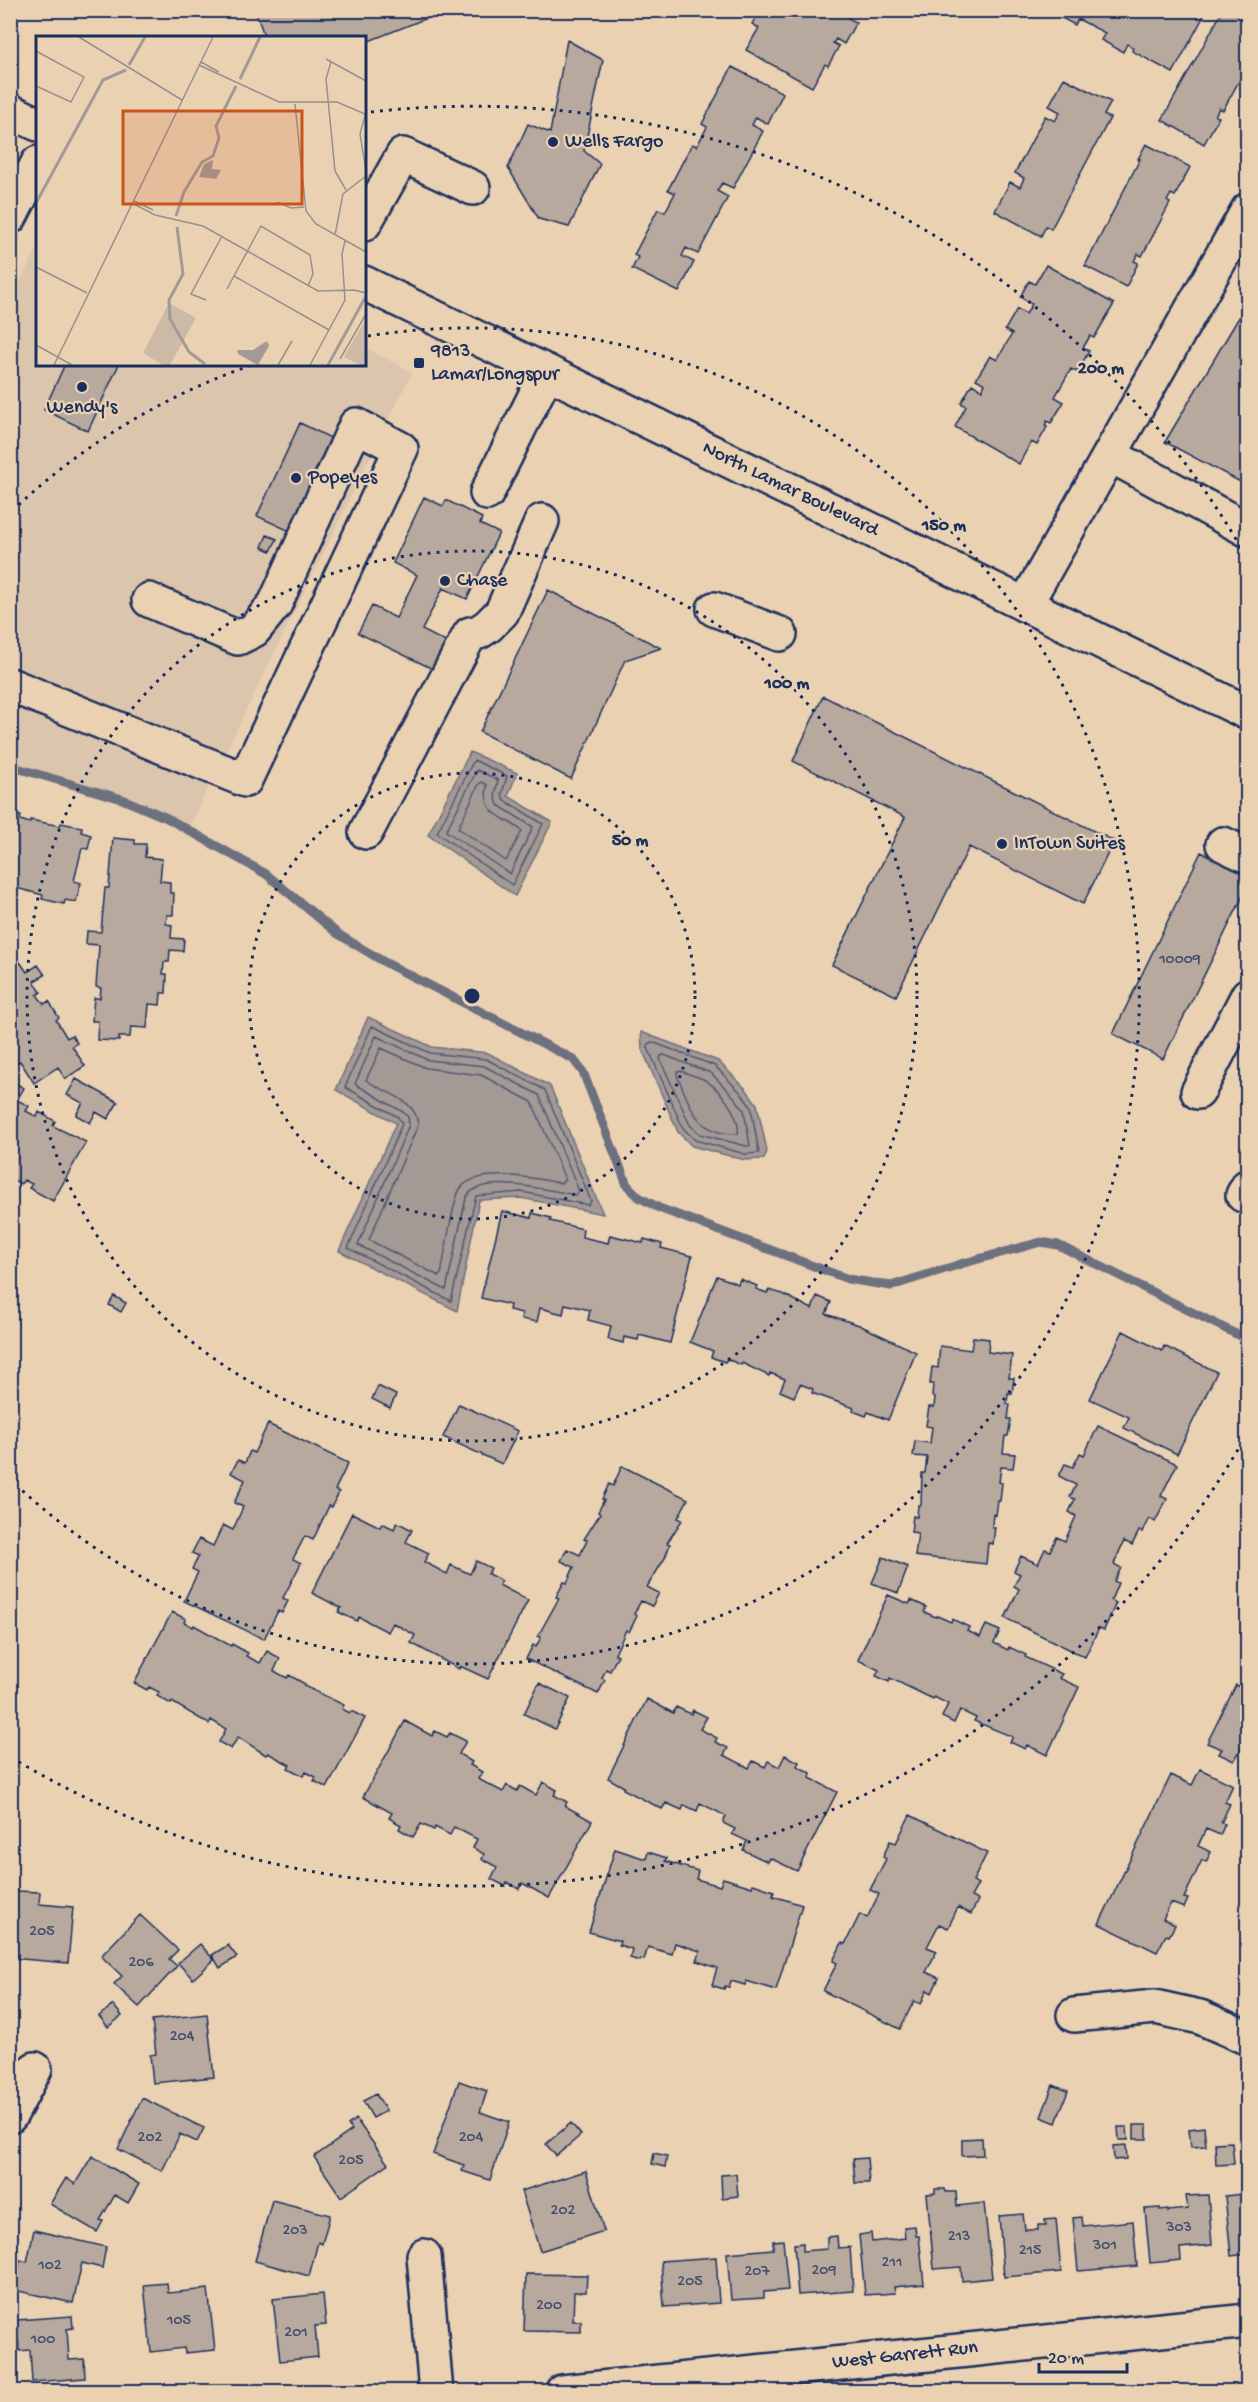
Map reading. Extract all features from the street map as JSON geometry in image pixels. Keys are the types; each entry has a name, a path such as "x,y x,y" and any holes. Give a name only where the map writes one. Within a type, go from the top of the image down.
{"main road":[{"path":"366,220 403,155 473,188"},
{"path":"10,217 36,167"},
{"path":"1025,605 1248,210"},
{"name":"North Lamar Boulevard","path":"366,285 1248,713"},
{"path":"487,493 548,372"},
{"path":"10,685 245,780 401,450 356,425 274,604 254,630 238,638 149,600"},
{"path":"1110,455 1248,530"},
{"path":"366,832 470,634 479,632 488,626 502,612 542,520"},
{"path":"714,609 780,634"},
{"path":"1198,1092 1248,995"},
{"path":"1074,2015 1155,2007 1200,2017 1248,2038"},
{"path":"10,2116 35,2069"},
{"path":"424,2256 436,2391"},
{"name":"West Garrett Run","path":"562,2391 1248,2321"}],"shaded area":[{"path":"36,251 36,366 366,366 366,349 412,372 190,825 11,765 11,299"}],"water":[{"path":"470,752 517,773 508,796 552,822 515,896 428,835"},
{"path":"368,1017 432,1047 488,1053 550,1086 603,1214 521,1198 479,1200 457,1311 339,1251 396,1123 336,1090"},
{"path":"641,1032 718,1061 746,1089 757,1104 767,1151 764,1159 745,1160 692,1146 678,1132 642,1049"}],"building":[{"path":"255,10 436,10 437,14 366,42 366,36 264,36"},
{"path":"760,10 853,10 848,18 856,22 844,44 836,39 833,43 839,46 828,66 825,64 812,87 746,50 759,28 752,24"},
{"path":"1053,10 1207,10 1173,73 1132,51 1133,48 1127,44 1123,52 1101,40 1105,33 1078,19 1075,25 1052,13"},
{"path":"1223,10 1248,10 1248,65 1223,110 1219,108 1215,116 1219,117 1204,144 1162,120"},
{"name":"Wells Fargo","path":"567,40 603,60 584,151 600,164 569,227 539,219 508,168 528,124 550,133"},
{"path":"732,67 783,93 768,124 756,117 752,125 763,131 733,188 722,183 717,191 728,197 698,254 686,248 682,256 694,262 679,292 632,269 638,257 634,255 658,209 665,212 675,193 668,190 692,144 697,146 707,127 702,124"},
{"path":"1064,78 1111,102 1104,115 1110,118 1051,229 1046,226 1041,236 995,211 1010,182 1020,187 1024,178 1015,173 1045,116 1055,121 1060,112 1049,106"},
{"path":"1146,144 1190,167 1175,196 1171,194 1167,201 1170,203 1142,256 1138,254 1134,261 1138,263 1126,287 1085,266"},
{"path":"1046,265 1114,304 1094,338 1090,336 1083,348 1089,351 1077,372 1071,369 1055,397 1064,402 1051,423 1047,421 1045,426 1047,427 1037,445 1031,442 1019,464 955,427 966,406 961,403 972,384 982,390 985,384 976,379 990,356 997,360 1012,334 1005,330 1017,309 1026,314 1032,304 1020,297 1029,281 1035,284"},
{"path":"1248,302 1248,486 1165,442"},
{"name":"Wendy's","path":"64,366 118,366 88,431 44,410"},
{"name":"Popeyes","path":"300,423 335,440 292,532 257,516"},
{"name":"Chase","path":"424,497 443,506 446,500 482,518 480,524 499,533 467,599 443,588 422,630 446,642 433,669 358,633 372,606 396,618 417,575 393,563"},
{"path":"267,535 277,539 271,551 262,547"},
{"path":"548,590 661,648 625,660 571,779 480,732"},
{"name":"InTown Suites","path":"823,696 1114,841 1083,904 969,847 896,996 832,965 905,817 793,761"},
{"path":"10,814 21,816 20,820 30,823 30,820 60,826 61,823 82,827 81,832 91,835 88,849 82,848 74,881 81,883 76,902 65,900 64,904 42,899 43,895 16,888 17,884 10,882"},
{"path":"113,838 135,840 135,844 146,844 145,857 162,859 160,881 170,882 170,893 174,893 173,915 167,915 166,924 172,925 171,938 184,939 183,951 170,950 169,962 164,962 163,974 167,974 166,993 161,993 160,1005 149,1004 147,1028 131,1027 130,1037 119,1037 119,1041 97,1040 98,1021 92,1021 94,998 100,998 101,988 96,987 99,945 86,944 87,931 101,932 105,888 109,888"},
{"path":"1201,852 1248,875 1248,886 1163,1059 1113,1034"},
{"path":"10,957 15,965 20,962 27,972 38,965 45,975 34,981 41,992 37,995 44,1004 49,1001 59,1018 56,1020 67,1038 72,1035 77,1043 72,1046 85,1066 65,1079 58,1067 34,1083 20,1061 12,1065 10,1063"},
{"path":"76,1079 118,1102 108,1119 96,1112 90,1123 76,1115 83,1103 67,1095"},
{"path":"13,1082 24,1088 17,1100 29,1106 26,1111 37,1117 39,1112 55,1121 53,1126 86,1142 53,1201 29,1188 32,1184 24,1180 21,1184 10,1178 10,1086"},
{"path":"502,1211 531,1218 532,1213 551,1218 550,1221 583,1229 582,1237 608,1243 610,1235 643,1243 644,1239 662,1244 661,1248 692,1256 670,1343 639,1335 638,1340 624,1337 623,1343 608,1339 611,1326 588,1320 590,1310 565,1304 563,1314 540,1308 537,1322 521,1319 522,1313 509,1310 510,1305 481,1298"},
{"path":"717,1276 738,1284 740,1279 757,1286 756,1289 767,1293 769,1290 783,1294 812,1309 817,1296 831,1302 826,1314 859,1325 916,1352 888,1420 868,1412 866,1416 853,1411 854,1408 812,1393 813,1389 800,1384 794,1397 780,1391 785,1379 770,1373 769,1376 742,1363 741,1365 727,1359 725,1362 711,1357 713,1351 690,1342"},
{"path":"114,1296 126,1303 121,1312 109,1305"},
{"path":"1123,1331 1162,1351 1164,1346 1217,1372 1177,1454 1124,1428 1129,1417 1090,1399"},
{"path":"973,1337 989,1339 988,1352 1012,1355 1009,1378 1014,1378 1012,1394 1008,1393 1007,1404 1010,1404 1008,1419 1011,1419 1008,1436 1005,1436 1003,1453 1015,1454 1013,1468 1001,1467 1000,1501 998,1501 996,1515 993,1514 992,1527 995,1527 993,1544 988,1543 986,1564 915,1556 918,1533 911,1532 913,1516 917,1517 918,1505 921,1505 922,1473 925,1473 927,1457 913,1456 915,1441 930,1443 932,1427 926,1426 929,1407 934,1407 933,1384 930,1384 932,1367 938,1368 940,1346 971,1350"},
{"path":"378,1386 396,1395 390,1408 372,1399"},
{"path":"459,1404 518,1431 502,1464 443,1437"},
{"path":"268,1424 348,1463 335,1490 339,1492 332,1507 329,1506 313,1540 305,1536 293,1559 301,1563 283,1598 288,1601 282,1613 278,1611 264,1639 184,1601 198,1572 192,1569 199,1556 192,1553 199,1539 213,1546 223,1525 233,1530 243,1507 234,1503 245,1480 231,1473 238,1460 245,1463 250,1451 254,1453"},
{"path":"1098,1426 1177,1464 1161,1496 1167,1499 1155,1522 1149,1518 1132,1545 1124,1541 1114,1564 1121,1568 1114,1581 1118,1583 1111,1600 1116,1603 1104,1630 1099,1628 1085,1657 1005,1618 1019,1589 1014,1586 1020,1574 1014,1571 1021,1556 1038,1564 1045,1549 1050,1551 1057,1537 1065,1541 1076,1516 1069,1512 1075,1499 1070,1497 1076,1485 1059,1476 1065,1464 1073,1467 1080,1453 1084,1455"},
{"path":"622,1466 688,1499 678,1518 682,1520 667,1543 670,1544 665,1558 647,1587 659,1593 652,1606 641,1601 634,1614 637,1616 629,1632 626,1630 610,1671 606,1669 602,1678 605,1680 598,1694 526,1659 533,1645 536,1647 541,1637 538,1636 559,1598 556,1597 564,1582 567,1583 574,1567 561,1561 567,1549 580,1555 587,1540 584,1539 600,1514 598,1512 609,1484 613,1486"},
{"path":"352,1513 380,1527 382,1523 394,1529 397,1522 412,1530 406,1542 429,1553 424,1562 447,1574 451,1565 470,1574 476,1561 491,1568 488,1574 502,1581 499,1585 528,1600 488,1679 460,1666 459,1669 411,1643 415,1635 393,1623 388,1632 359,1617 357,1621 338,1612 341,1608 312,1593"},
{"path":"883,1557 908,1567 898,1593 872,1583"},
{"path":"888,1595 909,1604 911,1600 926,1607 924,1612 951,1622 952,1619 969,1627 967,1631 980,1637 986,1625 1000,1631 994,1643 1026,1655 1025,1657 1062,1674 1059,1678 1079,1687 1047,1755 1027,1745 1025,1749 1010,1742 1013,1737 974,1721 976,1718 960,1710 954,1723 942,1717 948,1704 890,1678 889,1682 876,1676 879,1670 858,1660"},
{"path":"172,1612 186,1619 184,1622 193,1627 194,1625 248,1653 246,1656 260,1663 267,1651 280,1658 274,1671 287,1678 289,1675 305,1684 304,1686 344,1705 342,1709 365,1718 327,1788 314,1781 316,1777 306,1772 303,1776 288,1768 290,1765 268,1753 266,1755 238,1737 231,1749 219,1742 226,1729 211,1720 209,1724 172,1702 171,1704 157,1696 159,1692 149,1687 147,1690 134,1683"},
{"path":"539,1683 570,1698 555,1729 524,1714"},
{"path":"1236,1685 1248,1691 1248,1752 1241,1749 1234,1761 1219,1754 1222,1749 1207,1743"},
{"path":"647,1699 673,1713 676,1707 691,1714 693,1710 707,1717 700,1729 717,1738 715,1742 728,1748 724,1755 749,1768 753,1761 765,1767 768,1761 779,1767 785,1755 799,1762 797,1766 811,1773 810,1778 837,1792 797,1871 770,1858 768,1862 743,1850 747,1841 732,1834 735,1829 723,1823 726,1816 700,1803 697,1811 684,1805 682,1810 666,1803 662,1809 623,1789 624,1787 608,1778"},
{"path":"405,1721 432,1736 435,1731 447,1737 450,1733 466,1741 459,1754 472,1762 470,1765 482,1772 478,1779 503,1792 507,1785 517,1791 520,1786 536,1795 543,1782 557,1790 554,1795 567,1802 565,1806 592,1821 549,1898 522,1883 519,1889 507,1882 505,1886 491,1879 497,1867 482,1859 484,1854 473,1848 477,1839 454,1827 450,1835 435,1827 434,1830 421,1824 413,1837 399,1829 401,1825 389,1818 392,1813 363,1797"},
{"path":"1200,1769 1233,1785 1225,1802 1230,1804 1221,1823 1225,1824 1220,1835 1206,1829 1198,1846 1211,1852 1206,1862 1202,1860 1184,1898 1188,1899 1184,1908 1171,1903 1163,1919 1175,1925 1169,1936 1166,1935 1157,1952 1099,1924 1171,1775 1192,1785"},
{"path":"910,1815 987,1853 973,1881 978,1884 971,1897 978,1900 971,1914 958,1907 948,1928 939,1924 927,1947 937,1951 926,1972 939,1978 932,1993 927,1990 921,2004 914,2001 900,2029 823,1991 837,1963 833,1961 842,1943 845,1944 860,1914 867,1918 879,1894 870,1890 886,1859 883,1857 890,1841 896,1843"},
{"path":"615,1849 646,1859 648,1852 667,1858 665,1861 698,1871 696,1879 720,1886 723,1878 752,1887 753,1884 774,1891 773,1896 802,1905 776,1990 746,1981 745,1985 731,1981 729,1987 725,1986 724,1989 714,1986 712,1985 717,1968 697,1961 700,1951 675,1943 672,1954 648,1947 644,1960 640,1961 630,1958 632,1949 619,1945 620,1941 589,1932"},
{"path":"16,1891 40,1892 39,1904 73,1907 68,1963 11,1958"},
{"path":"140,1915 178,1950 169,1959 177,1966 139,2007 114,1984 122,1976 101,1956"},
{"path":"200,1944 214,1960 193,1979 178,1963"},
{"path":"228,1945 237,1957 220,1968 212,1955"},
{"path":"113,2005 122,2016 108,2027 99,2016"},
{"path":"207,2014 214,2077 153,2083 150,2055 156,2054 152,2020"},
{"path":"459,2081 487,2091 480,2112 509,2122 490,2180 462,2171 464,2165 433,2154"},
{"path":"1053,2085 1068,2091 1056,2123 1041,2117"},
{"path":"376,2094 386,2111 373,2118 363,2101"},
{"path":"142,2098 204,2128 197,2142 180,2134 162,2171 118,2149"},
{"path":"356,2119 388,2164 341,2197 314,2157 352,2130 348,2125"},
{"path":"571,2123 581,2135 556,2156 546,2144"},
{"path":"1134,2125 1147,2125 1147,2139 1134,2139"},
{"path":"1118,2127 1127,2127 1128,2140 1119,2140"},
{"path":"1204,2127 1206,2146 1191,2147 1189,2129"},
{"path":"982,2138 983,2155 962,2156 962,2139"},
{"path":"1232,2142 1234,2164 1216,2165 1215,2143"},
{"path":"1126,2145 1127,2159 1114,2160 1113,2146"},
{"path":"654,2153 667,2156 665,2167 652,2164"},
{"path":"92,2156 139,2184 128,2203 115,2195 100,2220 103,2221 97,2232 50,2204 66,2178 75,2184"},
{"path":"867,2158 869,2183 855,2183 853,2159"},
{"path":"586,2171 604,2231 540,2251 521,2191"},
{"path":"736,2174 738,2196 722,2198 721,2175"},
{"path":"935,2189 956,2192 957,2206 984,2203 992,2278 962,2281 961,2267 934,2269 927,2194 935,2193"},
{"path":"1243,2194 1245,2205 1248,2204 1248,2254 1231,2256 1225,2196"},
{"path":"1208,2195 1212,2245 1180,2248 1181,2260 1150,2263 1145,2209 1160,2208 1160,2210 1168,2209 1168,2211 1188,2209 1186,2196"},
{"path":"272,2200 330,2215 322,2244 318,2242 309,2276 255,2261"},
{"path":"1023,2214 1025,2230 1038,2230 1038,2225 1046,2225 1045,2220 1056,2219 1061,2272 1004,2277 999,2216"},
{"path":"1082,2217 1083,2226 1133,2221 1137,2266 1078,2271 1073,2218"},
{"path":"915,2226 916,2236 919,2236 924,2284 894,2287 895,2293 865,2295 859,2235 871,2233 872,2242 905,2238 904,2227"},
{"path":"34,2230 106,2247 102,2268 82,2263 73,2303 14,2290 20,2260 27,2262"},
{"path":"837,2236 838,2248 850,2247 853,2291 798,2295 794,2244 803,2243 803,2251 827,2249 827,2237"},
{"path":"783,2240 788,2290 764,2292 764,2298 731,2300 727,2253 773,2249 773,2241"},
{"path":"716,2257 719,2303 664,2307 661,2261"},
{"path":"526,2274 587,2275 586,2292 574,2292 573,2321 581,2321 581,2332 524,2331"},
{"path":"167,2283 168,2293 208,2289 215,2350 185,2353 184,2348 151,2352 144,2285"},
{"path":"323,2294 326,2325 315,2326 318,2357 280,2361 273,2299"},
{"path":"72,2316 73,2328 67,2329 69,2360 84,2359 85,2378 32,2382 30,2350 19,2351 17,2320"}],"waterway":[{"path":"10,766 122,799 167,818 266,874 338,934 386,963 573,1059 583,1072 627,1185 639,1197 659,1208 848,1279 891,1286 1041,1242 1058,1245 1248,1340"}],"place":[{"name":"Wells Fargo","path":"553,142"},
{"name":"9813 Lamar/Longspur","path":"419,363"},
{"name":"Wendy's","path":"82,387"},
{"name":"Popeyes","path":"296,478"},
{"name":"Chase","path":"445,581"},
{"name":"InTown Suites","path":"1002,844"}]}
